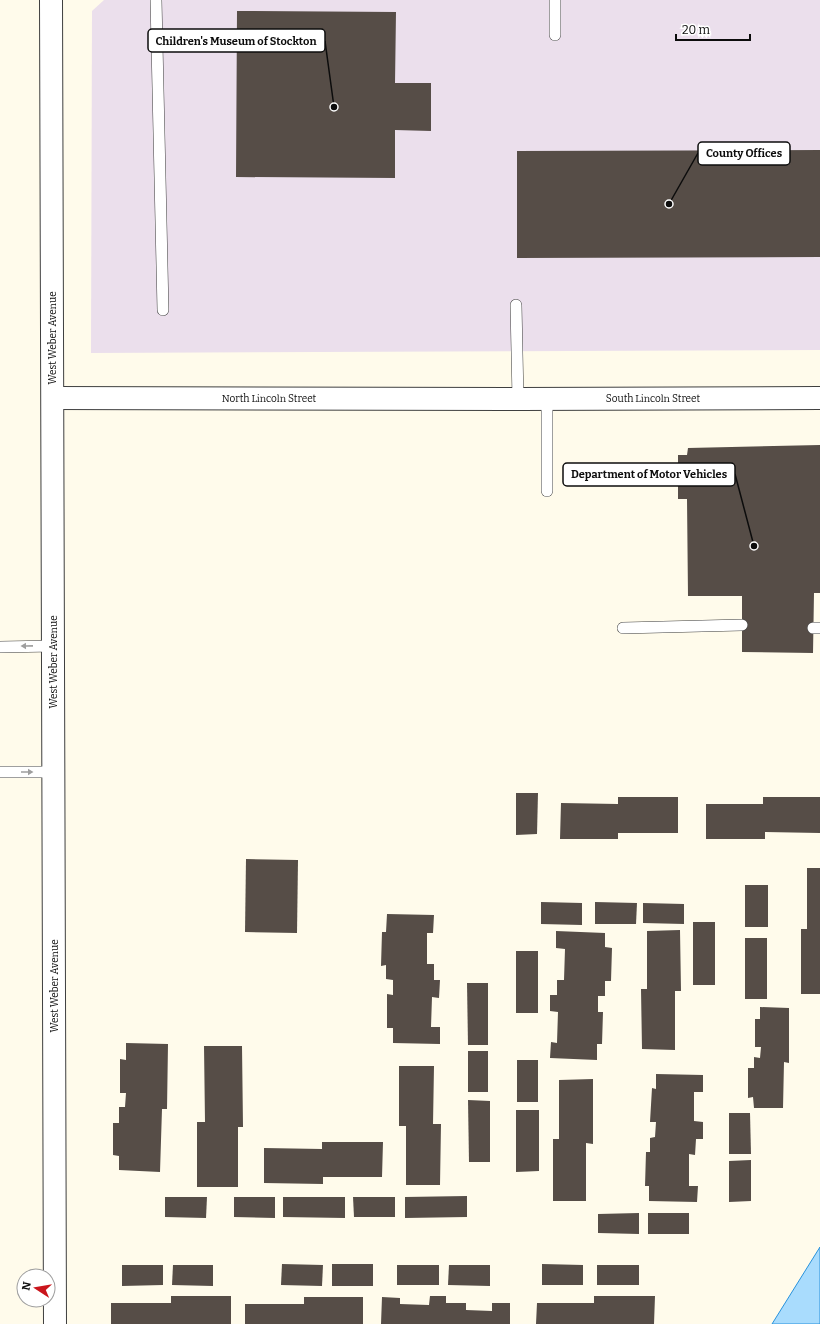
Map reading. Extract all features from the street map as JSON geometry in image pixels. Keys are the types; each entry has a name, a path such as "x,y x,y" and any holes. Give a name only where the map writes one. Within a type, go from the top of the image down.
{"street":[{"name":"West Weber Avenue","path":"51,0 55,1324"},
{"name":"North Lincoln Street","path":"53,398 485,399"},
{"name":"South Lincoln Street","path":"485,399 820,398"}],"lane":[{"path":"156,0 163,310"},
{"path":"555,0 555,34"},
{"path":"516,305 518,399"},
{"path":"547,399 547,491"},
{"path":"622,628 742,625"},
{"path":"0,647 54,646"},
{"path":"0,772 54,772"}],"shaded area":[{"path":"104,0 820,0 820,350 91,353 92,11"}],"water":[{"path":"820,1247 820,1324 772,1324"}],"building":[{"path":"237,11 396,12 395,83 431,83 431,131 395,130 395,178 236,177"},
{"path":"820,150 820,257 517,258 517,151"},
{"path":"820,445 820,593 814,593 813,653 742,652 742,596 688,596 687,499 678,499 678,455 687,455 688,448"},
{"path":"516,793 538,793 537,834 516,835"},
{"path":"618,797 678,797 678,833 618,833 618,839 560,839 561,803 618,804"},
{"path":"763,797 820,797 820,833 765,832 765,839 706,839 706,804 763,804"},
{"path":"246,859 298,860 297,933 245,932"},
{"path":"807,868 820,868 820,994 801,994 801,929 807,929"},
{"path":"745,885 768,885 768,927 745,927"},
{"path":"541,902 582,903 582,925 541,924"},
{"path":"595,902 637,903 636,924 595,924"},
{"path":"643,903 684,904 684,924 643,923"},
{"path":"387,914 434,915 433,933 427,933 427,964 434,964 434,980 440,980 439,998 432,997 431,1027 440,1027 440,1044 393,1043 393,1028 387,1028 387,994 393,995 393,980 386,979 386,965 381,966 382,932 386,932"},
{"path":"693,922 715,922 715,985 693,985"},
{"path":"680,930 681,991 675,991 675,1050 642,1049 641,989 647,989 647,931"},
{"path":"556,931 605,933 605,947 612,948 611,981 605,981 605,996 598,996 598,1012 603,1012 602,1044 597,1044 597,1060 550,1058 551,1042 557,1043 558,1012 550,1011 550,995 557,995 557,980 564,980 565,949 556,948"},
{"path":"745,938 767,938 767,999 745,999"},
{"path":"516,951 538,951 538,1013 516,1013"},
{"path":"467,983 488,983 488,1045 468,1045"},
{"path":"760,1007 789,1008 789,1063 784,1062 783,1108 754,1108 753,1097 748,1098 748,1068 754,1068 754,1057 760,1058 761,1047 755,1047 755,1019 760,1019"},
{"path":"126,1043 168,1044 167,1109 162,1109 160,1172 119,1170 119,1156 113,1155 113,1123 119,1123 119,1107 125,1107 126,1093 120,1093 120,1059 126,1060"},
{"path":"204,1046 242,1046 243,1127 238,1127 238,1187 197,1187 197,1122 205,1122"},
{"path":"468,1051 488,1051 488,1092 468,1092"},
{"path":"517,1060 538,1060 538,1102 517,1102"},
{"path":"399,1066 434,1066 433,1124 441,1124 440,1185 406,1185 406,1126 399,1126"},
{"path":"656,1074 703,1075 703,1092 694,1092 694,1121 703,1122 703,1139 696,1139 695,1155 689,1154 689,1186 698,1186 697,1202 649,1201 649,1186 645,1186 646,1152 650,1152 650,1138 655,1137 656,1122 650,1122 652,1088 656,1089"},
{"path":"593,1079 593,1144 586,1143 586,1201 553,1201 553,1139 559,1139 559,1080"},
{"path":"468,1100 490,1101 490,1162 469,1162"},
{"path":"516,1110 539,1110 539,1171 516,1172"},
{"path":"729,1113 750,1113 751,1154 729,1154"},
{"path":"322,1142 383,1142 382,1177 323,1177 323,1184 264,1183 264,1148 322,1149"},
{"path":"751,1160 751,1201 729,1202 729,1161"},
{"path":"467,1196 467,1217 405,1218 405,1197"},
{"path":"165,1197 207,1197 206,1218 165,1217"},
{"path":"234,1197 275,1197 275,1218 234,1217"},
{"path":"283,1197 345,1197 345,1218 283,1217"},
{"path":"353,1197 395,1197 395,1217 354,1217"},
{"path":"639,1213 639,1234 598,1233 598,1214"},
{"path":"648,1213 689,1213 689,1234 648,1234"},
{"path":"282,1264 323,1265 322,1286 281,1285"},
{"path":"332,1264 373,1264 373,1286 332,1286"},
{"path":"542,1264 583,1265 583,1285 542,1285"},
{"path":"122,1265 163,1265 163,1285 122,1286"},
{"path":"173,1265 213,1265 213,1286 172,1285"},
{"path":"397,1265 439,1265 439,1285 397,1285"},
{"path":"449,1265 490,1265 490,1286 448,1285"},
{"path":"597,1265 639,1265 639,1285 597,1285"},
{"path":"171,1296 231,1296 231,1324 111,1324 111,1303 171,1303"},
{"path":"430,1296 446,1296 446,1303 466,1303 466,1310 492,1311 492,1303 510,1303 510,1324 381,1324 382,1297 400,1298 400,1304 429,1305"},
{"path":"594,1296 655,1296 654,1324 536,1324 537,1303 594,1303"},
{"path":"304,1297 363,1297 363,1324 245,1324 245,1304 304,1304"}],"place":[{"name":"Children's Museum of Stockton","path":"334,107"},
{"name":"County Offices","path":"669,204"},
{"name":"Department of Motor Vehicles","path":"754,546"}]}
